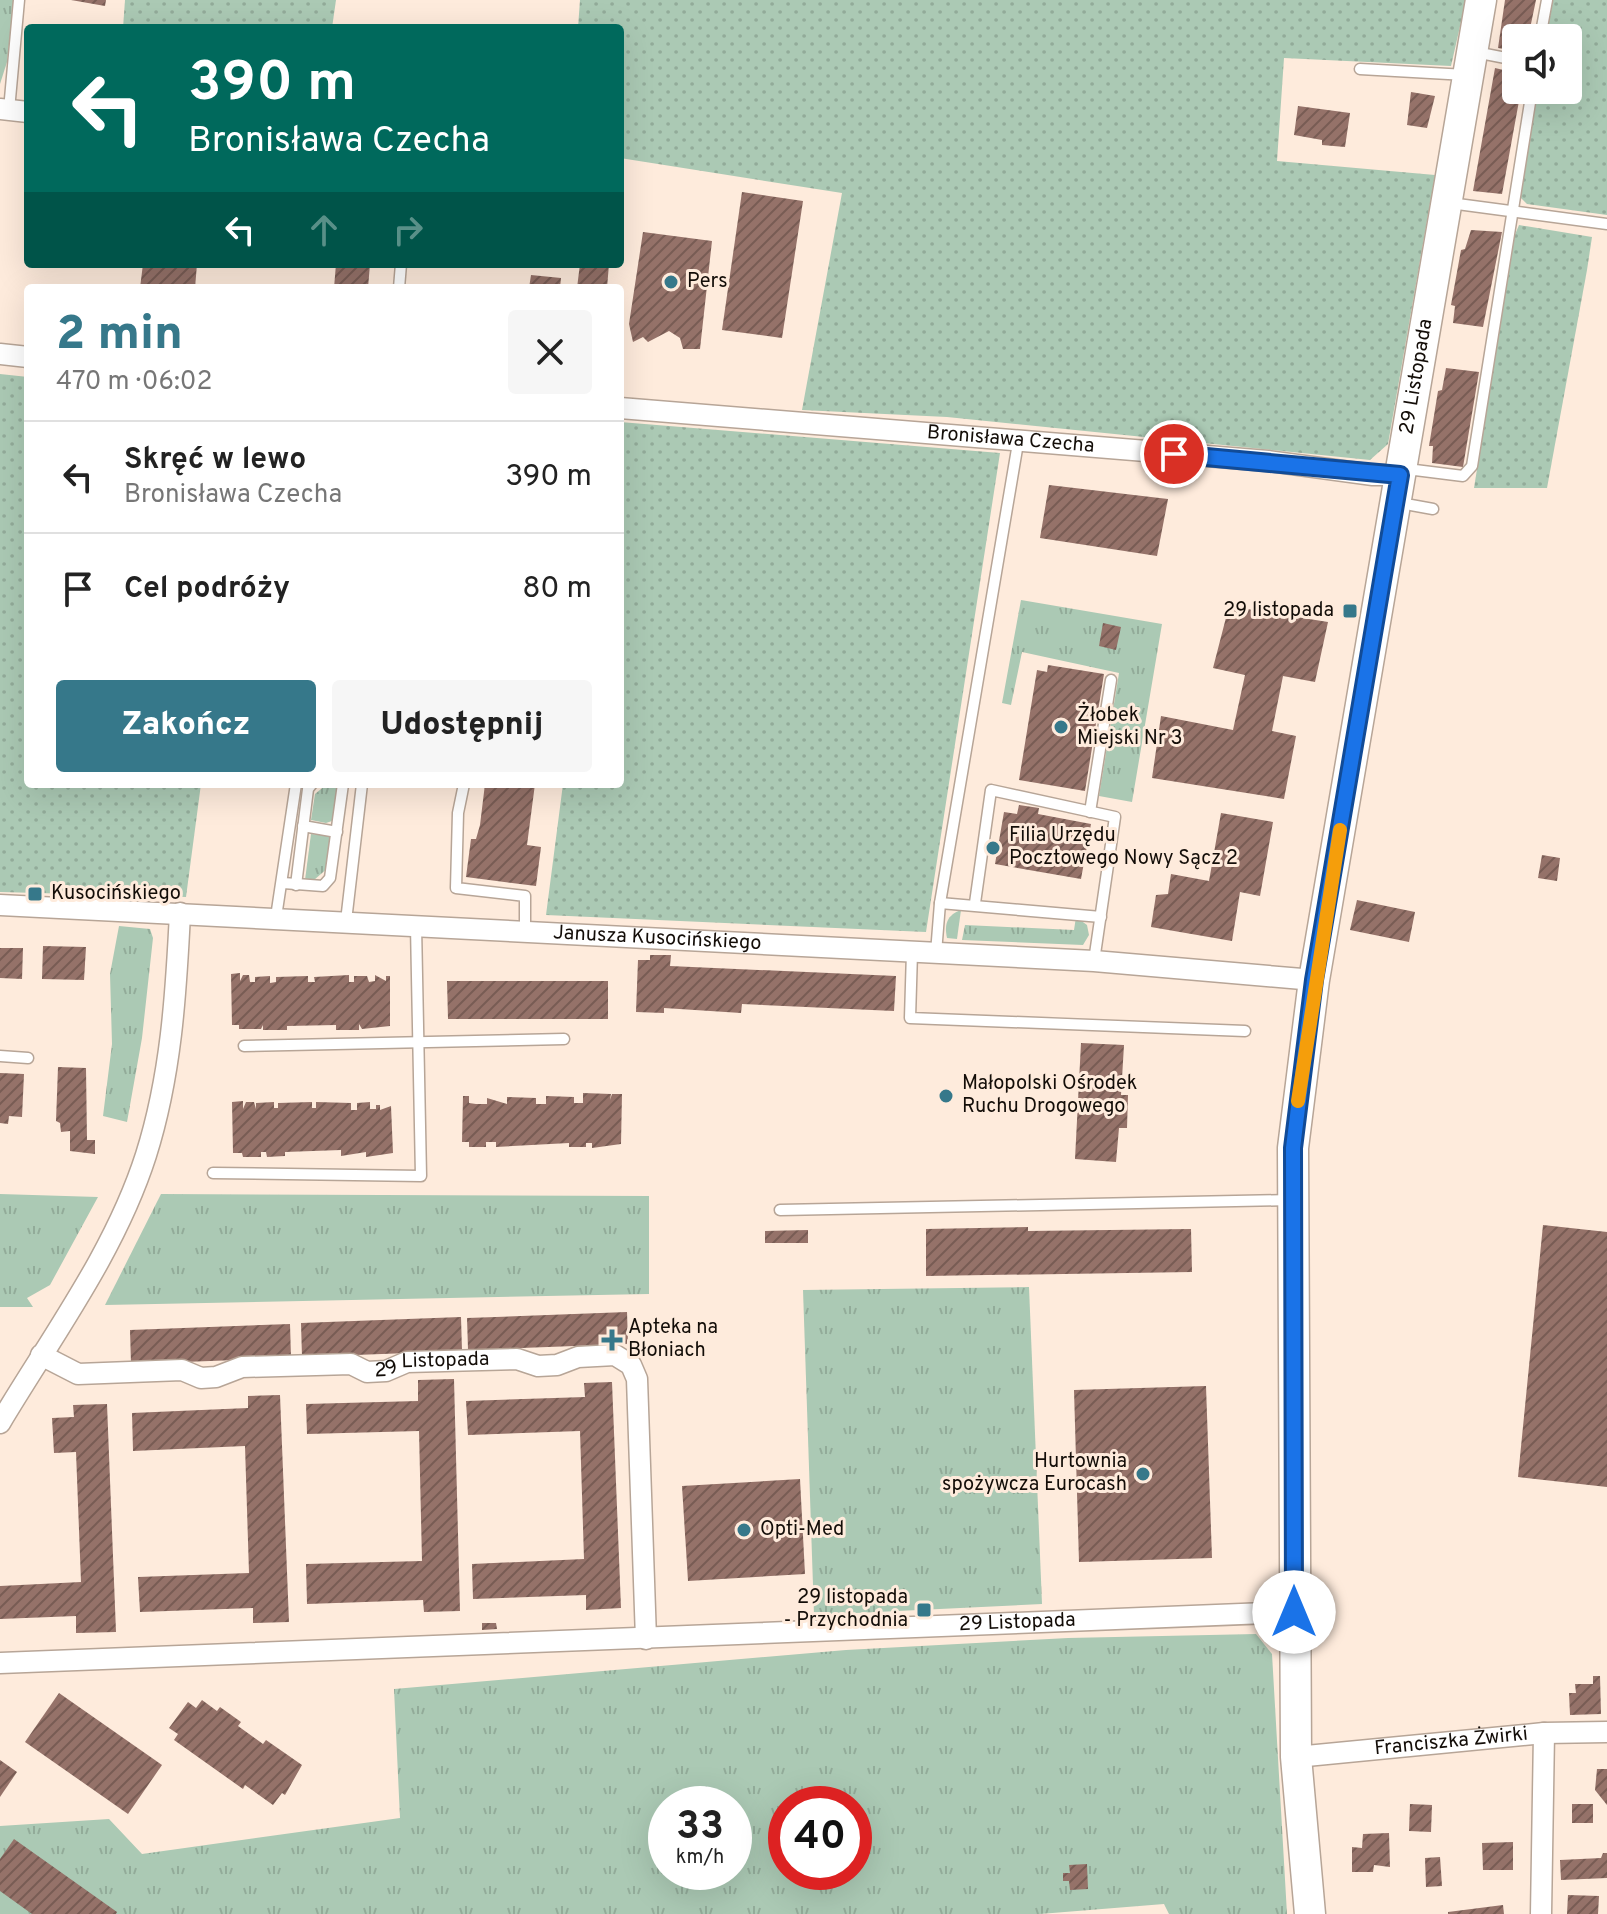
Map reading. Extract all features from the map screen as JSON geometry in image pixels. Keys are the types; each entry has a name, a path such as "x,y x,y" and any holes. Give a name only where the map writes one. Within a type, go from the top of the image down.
{"street":[{"name":"29 Listopada","path":"1310,1914 1296,1757 1293,1148 1314,980 1481,0"},
{"path":"0,354 24,357"},
{"name":"Bronisława Czecha","path":"624,408 1018,443 1268,461 1373,475 1400,475"},
{"name":"Janusza Kusocińskiego","path":"0,905 1094,961 1314,980"},
{"path":"0,1423 98,1264 145,1157 160,1105 172,1034 180,913"},
{"name":"29 Listopada","path":"41,1355 78,1374 182,1370 201,1378 216,1377 242,1367 351,1364 367,1372 386,1371 407,1362 517,1359 538,1366 557,1365 578,1357 621,1357 631,1365 637,1379 646,1639"},
{"name":"29 Listopada","path":"0,1663 1294,1612"},
{"name":"Franciszka Żwirki","path":"1296,1757 1544,1733 1607,1732"},
{"path":"1541,1914 1544,1733"}],"lane":[{"path":"12,110 19,0"},
{"path":"1543,24 1547,0"},
{"path":"1360,69 1502,61"},
{"path":"1400,475 1415,470 1463,476 1472,466 1530,104"},
{"path":"1446,202 1607,224"},
{"path":"936,953 940,903 1018,443"},
{"path":"1411,505 1433,509"},
{"path":"1090,812 1111,680"},
{"path":"276,917 295,788"},
{"path":"296,885 311,788"},
{"path":"283,883 323,886 330,878 342,788"},
{"path":"346,921 362,788"},
{"path":"463,788 458,813 456,888 525,896 525,932"},
{"path":"975,903 991,790 1115,817 1094,961"},
{"path":"303,826 337,832"},
{"path":"940,903 975,903 1101,917"},
{"path":"213,1173 421,1176 416,926"},
{"path":"912,952 910,1018 1245,1031"},
{"path":"244,1046 564,1039"},
{"path":"0,1056 28,1058"},
{"path":"780,1210 1293,1200"}],"green space":[{"path":"0,0 14,0 7,62 0,84"},
{"path":"125,0 336,0 333,24 123,24"},
{"path":"580,0 1466,0 1451,66 1284,58 1277,161 1435,175 1388,444 1370,460 947,417 802,410 842,193 624,159 624,24 578,24"},
{"path":"1553,0 1607,0 1607,215 1527,204 1520,197 1536,104 1582,104 1582,24 1549,24"},
{"path":"1519,225 1592,237 1587,270 1547,488 1474,488 1514,237"},
{"path":"0,374 24,377 24,788 200,788 186,897 0,892"},
{"path":"624,422 1000,453 926,932 546,915 562,788 624,788"},
{"path":"1021,600 1162,624 1132,802 1099,796 1119,673 1022,652 1011,705 1002,703"},
{"path":"322,788 339,788 335,820 326,823 311,820 315,794"},
{"path":"311,834 330,836 329,867 314,880 305,880"},
{"path":"961,910 957,939 947,938 948,921"},
{"path":"1076,917 1087,925 1089,935 1083,945 962,940 965,925 1074,930"},
{"path":"119,926 150,929 153,938 142,1038 127,1122 103,1116 112,1044 110,974"},
{"path":"0,1194 98,1197 50,1285 27,1298 33,1307 0,1307"},
{"path":"161,1194 649,1196 649,1294 105,1305"},
{"path":"1029,1287 1042,1604 814,1615 803,1290"},
{"path":"1256,1634 1272,1654 1287,1914 1169,1914 1164,1904 1040,1914 0,1914 0,1826 109,1819 142,1854 400,1818 394,1689 846,1650 1068,1638"}],"building":[{"path":"71,0 106,0 105,6"},
{"path":"1505,0 1536,0 1531,24 1502,24 1502,49 1498,48"},
{"path":"1495,68 1502,70 1502,104 1518,104 1502,194 1473,191"},
{"path":"1411,92 1435,96 1427,128 1407,125"},
{"path":"1298,106 1350,113 1345,147 1322,145 1322,140 1294,135"},
{"path":"742,192 803,201 782,338 722,330"},
{"path":"1471,230 1502,232 1483,327 1453,323 1455,306 1451,305 1461,250 1465,249"},
{"name":"Pers","path":"643,232 712,241 700,349 683,349 680,338 669,331 648,342 643,337 633,342 629,324"},
{"path":"142,268 197,268 195,284 140,284"},
{"path":"336,268 370,268 368,284 334,284"},
{"path":"580,268 609,268 607,284 578,284"},
{"path":"531,275 561,278 560,284 530,284"},
{"path":"1446,368 1479,372 1463,467 1432,463 1433,446 1429,446 1438,391 1442,390"},
{"path":"1049,485 1168,499 1157,556 1040,538"},
{"path":"1229,606 1328,622 1315,682 1283,676 1272,731 1296,736 1284,799 1152,778 1161,716 1233,730 1245,675 1213,668"},
{"path":"1103,623 1121,627 1116,650 1099,646"},
{"path":"1048,665 1104,674 1085,791 1019,780 1037,670 1047,672"},
{"path":"485,788 534,788 527,845 541,847 536,886 466,877 471,839 476,839"},
{"path":"1019,805 1039,808 1038,814 1091,824 1081,879 995,864 1004,812 1017,814"},
{"path":"1221,813 1273,822 1260,896 1240,892 1232,941 1151,927 1156,895 1168,894 1171,874 1209,881"},
{"path":"1542,855 1560,858 1557,881 1538,878"},
{"path":"1357,900 1415,912 1409,942 1350,930"},
{"path":"43,946 86,947 84,980 42,979"},
{"path":"0,948 23,948 22,979 0,978"},
{"path":"650,955 671,955 670,966 896,976 894,1011 742,1004 741,1013 664,1008 664,1013 636,1012 638,960 650,960"},
{"path":"240,973 240,981 243,975 249,975 250,982 255,982 255,977 270,976 270,983 276,982 276,977 308,976 308,982 315,982 314,977 349,975 349,982 354,982 354,976 367,976 369,982 375,981 375,975 386,981 386,976 390,976 390,1026 362,1029 359,1024 359,1030 336,1030 336,1025 287,1026 287,1030 263,1030 263,1025 261,1029 239,1029 239,1025 232,1025 231,974"},
{"path":"447,981 608,981 608,1019 448,1019"},
{"path":"1081,1043 1124,1045 1121,1095 1128,1095 1127,1128 1119,1128 1116,1162 1075,1159"},
{"path":"58,1067 86,1068 87,1140 95,1140 95,1154 70,1151 70,1131 61,1132 60,1123 56,1121"},
{"path":"0,1073 24,1074 22,1117 9,1116 8,1124 0,1123"},
{"path":"583,1093 611,1094 610,1100 612,1094 622,1094 621,1144 592,1148 592,1143 586,1143 586,1147 569,1147 569,1143 496,1147 496,1142 486,1142 486,1147 469,1147 469,1142 462,1142 463,1096 469,1096 469,1103 476,1104 487,1104 487,1098 507,1104 507,1097 536,1098 536,1104 546,1104 546,1096 574,1097 574,1103 583,1103"},
{"path":"243,1101 243,1109 246,1102 254,1102 256,1109 256,1103 274,1102 274,1108 278,1108 278,1103 312,1102 312,1108 316,1108 316,1102 351,1103 351,1110 357,1110 357,1103 370,1102 370,1109 380,1105 380,1110 391,1106 393,1153 366,1157 366,1152 341,1156 341,1150 285,1152 285,1156 267,1157 266,1152 261,1152 261,1157 243,1157 242,1153 233,1153 232,1102"},
{"path":"1543,1225 1607,1232 1607,1487 1518,1477"},
{"path":"1028,1227 1028,1231 1191,1229 1192,1272 926,1276 926,1229"},
{"path":"808,1230 808,1243 765,1243 765,1231"},
{"path":"627,1312 628,1344 468,1350 467,1318"},
{"path":"461,1317 462,1351 302,1357 301,1323"},
{"path":"290,1324 291,1358 131,1364 130,1330"},
{"path":"454,1379 460,1611 424,1612 423,1600 307,1604 306,1564 422,1561 419,1431 307,1434 306,1404 418,1401 418,1380"},
{"path":"612,1382 621,1608 586,1610 586,1595 473,1599 472,1564 584,1559 580,1431 468,1435 466,1401 585,1397 584,1383"},
{"name":"Hurtownia spożywcza Eurocash","path":"1206,1386 1212,1558 1079,1562 1074,1390"},
{"path":"280,1395 289,1622 253,1623 253,1608 140,1612 138,1577 249,1573 245,1446 133,1451 132,1413 248,1408 248,1396"},
{"path":"107,1404 116,1632 76,1633 76,1616 0,1619 0,1586 81,1582 76,1452 54,1453 52,1418 74,1417 73,1405"},
{"name":"Opti-Med","path":"800,1479 805,1574 688,1581 682,1486"},
{"path":"482,1623 496,1623 497,1629 482,1630"},
{"path":"1593,1676 1600,1676 1601,1714 1570,1715 1569,1693 1576,1693 1575,1684 1593,1684"},
{"path":"59,1693 162,1765 128,1814 25,1742"},
{"path":"202,1700 217,1711 220,1707 241,1722 238,1726 263,1744 266,1740 302,1765 285,1795 282,1793 273,1805 245,1785 243,1789 174,1740 178,1734 169,1728 188,1702 196,1708"},
{"path":"0,1760 17,1772 0,1797"},
{"path":"1597,1769 1607,1769 1607,1805 1595,1790"},
{"path":"1410,1804 1432,1805 1431,1832 1409,1831"},
{"path":"1572,1804 1593,1804 1593,1823 1572,1823"},
{"path":"1389,1833 1390,1867 1374,1865 1373,1872 1352,1872 1352,1847 1362,1848 1363,1834"},
{"path":"14,1839 116,1914 32,1914 0,1891 0,1859"},
{"path":"1513,1842 1513,1870 1483,1870 1482,1843"},
{"path":"1603,1853 1607,1853 1607,1878 1561,1880 1560,1860 1601,1858"},
{"path":"1440,1857 1442,1886 1426,1887 1425,1858"},
{"path":"1087,1864 1088,1889 1070,1890 1069,1881 1063,1881 1063,1873 1070,1873 1069,1865"},
{"path":"1568,1895 1599,1896 1598,1914 1567,1914"},
{"path":"1503,1905 1504,1914 1448,1914 1448,1912"}],"slow traffic":[{"path":"1298,1101 1307,1024 1340,830"}],"place":[{"name":"Pers","path":"671,282"},
{"name":"29 listopada","path":"1350,611"},
{"name":"Żłobek Miejski Nr 3","path":"1061,727"},
{"name":"Filia Urzędu Pocztowego Nowy Sącz 2","path":"993,848"},
{"name":"Kusocińskiego","path":"35,894"},
{"name":"Małopolski Ośrodek Ruchu Drogowego","path":"946,1096"},
{"name":"Apteka na Błoniach","path":"612,1340"},
{"name":"Hurtownia spożywcza Eurocash","path":"1143,1474"},
{"name":"Opti-Med","path":"744,1530"},
{"name":"29 listopada - Przychodnia","path":"924,1610"}],"route":[{"path":"1174,454 1268,461 1373,475 1400,475 1314,980 1293,1148 1294,1612"}]}
